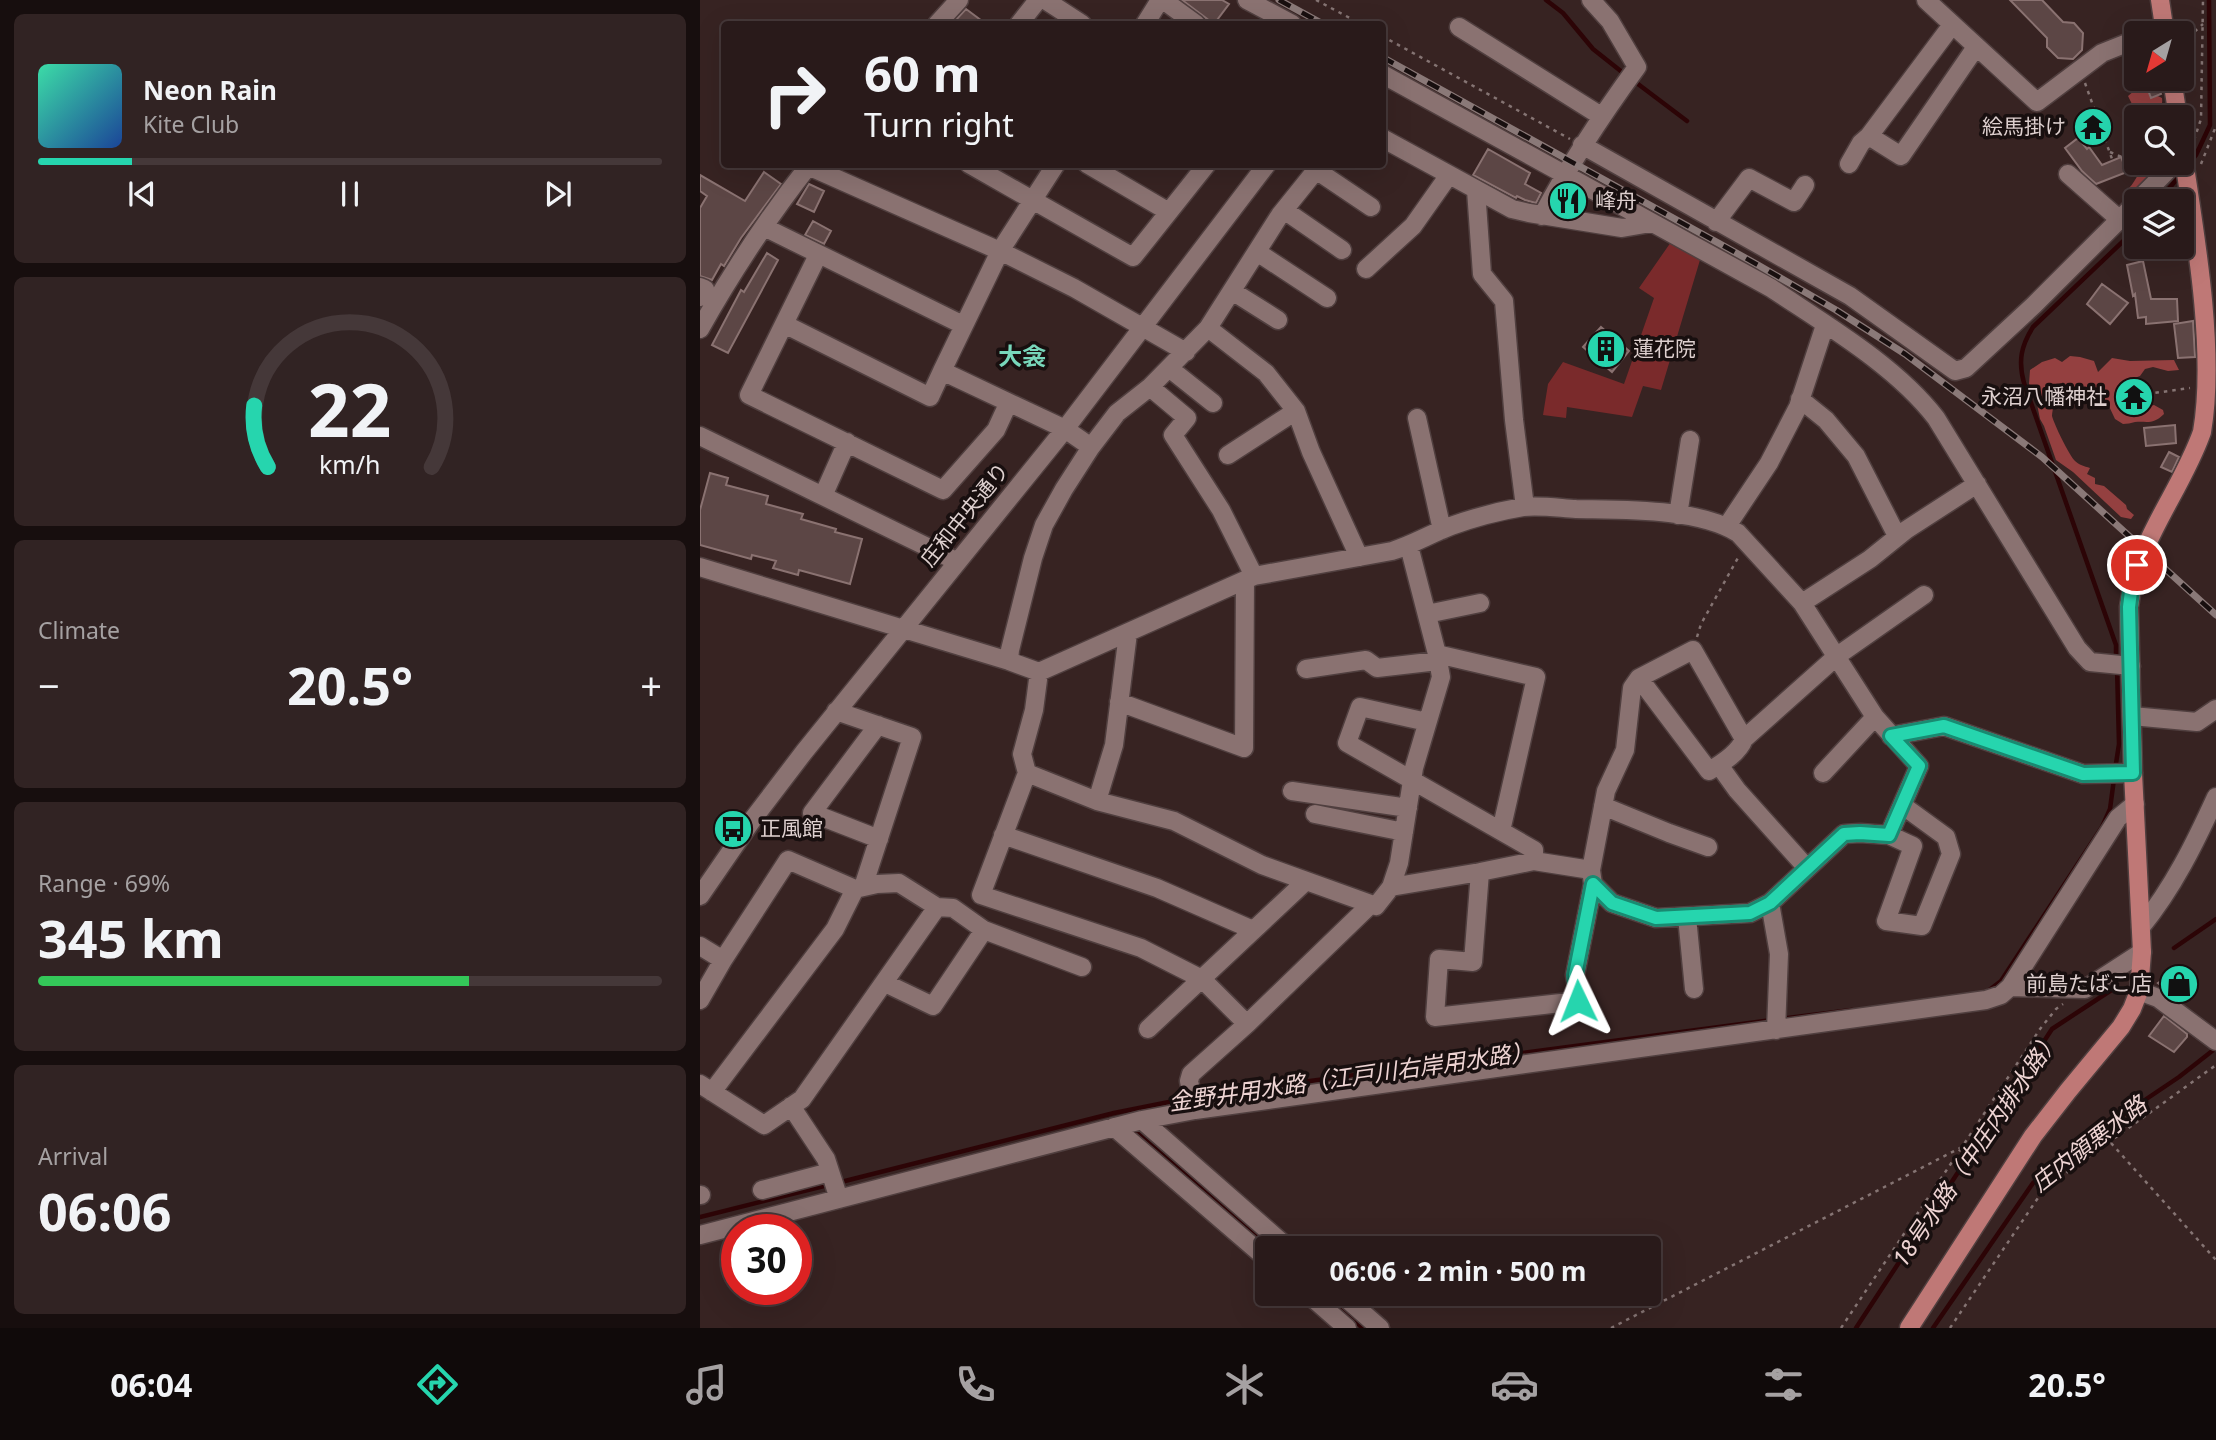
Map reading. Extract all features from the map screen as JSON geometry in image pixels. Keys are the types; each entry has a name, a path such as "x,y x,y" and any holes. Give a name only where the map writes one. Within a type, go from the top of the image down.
{"main road":[{"path":"2152,21 2160,0"},
{"path":"1909,1328 2033,1136 2121,1027 2139,991 2142,952 2133,773 2129,607 2137,565 2194,452 2208,406 2212,377 2210,281 2194,211"}],"street":[{"path":"940,21 959,0"},
{"path":"1021,21 1038,0"},
{"path":"1045,0 1077,21"},
{"path":"1147,21 1162,0 1192,21"},
{"path":"1247,0 1286,21"},
{"path":"1542,216 1582,145 1637,67 1610,21 1591,0"},
{"path":"1926,0 2037,102 2056,92 2102,53 2124,43"},
{"path":"1849,164 1861,143 1952,25"},
{"path":"1459,27 1601,116"},
{"path":"1869,136 1901,156 1976,47"},
{"path":"1386,76 1771,288 1902,381 1936,418 2086,660 2097,664 2131,666"},
{"path":"1386,140 1512,209 1622,228 1651,223"},
{"path":"1582,145 1850,296 1955,371 1966,368 2034,305 2124,214"},
{"path":"700,329 764,227 807,168"},
{"path":"816,168 1074,288 1185,352"},
{"path":"976,168 1133,257 1201,168"},
{"path":"784,324 930,397 999,251 1054,168"},
{"path":"1094,168 1169,212"},
{"name":"庄和中央通り","path":"700,896 753,819 836,711 1065,429 1264,168"},
{"path":"1009,661 1033,558 1044,525 1064,489 1091,447 1118,413 1150,387 1208,328 1284,210 1318,168"},
{"path":"1320,168 1371,207"},
{"path":"2068,174 2119,219"},
{"path":"1366,269 1413,226 1449,175"},
{"path":"2149,189 2162,175"},
{"path":"1716,222 1749,178 1794,202 1805,185"},
{"path":"1476,190 1482,274 1504,301 1514,420 1525,507"},
{"path":"1284,210 1342,250"},
{"path":"764,227 964,325"},
{"path":"1256,252 1327,298"},
{"path":"818,255 749,395 943,490 996,430 1008,404"},
{"path":"700,286 705,289 700,297"},
{"path":"1231,291 1278,320"},
{"path":"1727,526 1769,463 1800,399 1825,325"},
{"path":"1208,328 1266,373 1296,411 1311,452 1359,557"},
{"path":"1169,368 1213,403"},
{"path":"942,371 1065,429 1091,447"},
{"path":"1119,702 1244,747 1249,578 1221,510 1173,435 1187,418 1150,387"},
{"path":"1800,399 1826,420 1856,456 1897,536"},
{"path":"1228,455 1296,411"},
{"path":"1417,418 1442,530"},
{"path":"700,436 956,561"},
{"path":"1678,515 1690,440"},
{"path":"823,496 847,442"},
{"path":"1802,603 1977,484"},
{"path":"700,567 1039,672 1249,578 1409,546 1442,530 1525,507 1618,510 1709,520 1738,533 1802,603 1875,717 1919,766 1889,835"},
{"path":"1027,773 1097,801 1174,821 1262,865 1376,906 1391,887 1399,863 1412,779 1441,677 1409,546"},
{"path":"1639,678 1709,771 1742,745 1744,739 1837,656 1924,595"},
{"path":"1427,614 1480,603"},
{"path":"1097,801 1114,745 1128,633"},
{"path":"1480,872 1473,962 1439,959 1435,1017 1578,1001 1575,975 1603,806 1606,790 1625,750 1632,688 1639,678 1693,650 1744,739"},
{"path":"1306,669 1366,660 1377,668 1438,657 1536,677 1501,831"},
{"path":"1039,672 1034,710 1022,754 1027,773 981,895 1142,948 1202,979 1247,1024"},
{"path":"1427,722 1360,707 1347,743 1534,850 1534,861"},
{"path":"2132,716 2197,722 2216,709"},
{"path":"836,711 912,737 878,839 859,888 835,929 706,1088 764,1125 802,1099 937,907"},
{"path":"1824,773 1875,717"},
{"path":"878,725 811,813 878,839"},
{"path":"1891,736 1944,726 2083,774 2133,773"},
{"path":"1719,765 1737,790 1807,868"},
{"path":"1292,791 1408,808"},
{"path":"2141,927 2176,878 2216,797"},
{"path":"700,1235 1114,1127 1195,1110 1986,1000 2001,995 2010,987 2118,818 2135,804"},
{"path":"1391,887 1534,861 1592,877 1612,903 1643,915 1656,918 1750,913 1770,903 1844,834 1889,835 1913,846 1886,921 1922,926 1951,854 1946,836 1902,805"},
{"path":"1603,806 1708,847"},
{"path":"1315,814 1404,832"},
{"path":"1003,835 1157,888 1253,930"},
{"path":"700,1000 788,860 859,888 899,883 937,907 953,908 984,930 1082,967"},
{"path":"700,863 717,870"},
{"path":"1148,1029 1306,881"},
{"path":"1770,903 1779,954 1776,1030"},
{"path":"1195,1110 1189,1081 1191,1074 1370,905"},
{"path":"1687,917 1694,989"},
{"path":"885,983 933,1006 984,930"},
{"path":"700,946 723,960"},
{"path":"2010,987 2085,989 2142,952"},
{"path":"2139,991 2158,999 2216,1041"},
{"path":"791,1106 826,1158 839,1199"},
{"path":"1142,1120 1274,1236"},
{"path":"1114,1127 1255,1249"},
{"path":"762,1190 831,1172"},
{"path":"1322,1306 1347,1328"},
{"path":"1355,1306 1380,1328"}],"path":[{"path":"1316,0 1355,21"},
{"path":"2194,133 2201,119 2203,0"},
{"path":"2194,32 2203,23"},
{"path":"1386,38 1582,145"},
{"path":"2085,83 2112,159"},
{"path":"2192,189 2216,126"},
{"path":"2110,152 2124,158"},
{"path":"2147,394 2179,389"},
{"path":"1693,650 1701,624 1746,542"},
{"path":"1841,1328 2048,1019 2056,1009 2085,989"},
{"path":"1950,1328 2044,1189 2216,1065"},
{"path":"2110,1142 2216,1260"},
{"path":"1611,1328 1962,1147"}],"shaded area":[{"path":"2134,91 2147,91 2162,98 2162,105 2132,105 2128,96"},
{"path":"2138,175 2148,175 2141,189 2129,188"},
{"path":"1671,242 1700,260 1661,390 1643,386 1632,417 1567,407 1566,418 1543,415 1548,384 1563,362 1624,384 1654,298 1639,288"},
{"path":"2070,356 2094,361 2098,372 2112,358 2130,361 2174,360 2179,370 2168,371 2153,367 2145,369 2140,376 2121,383 2115,404 2138,409 2154,405 2163,410 2164,414 2153,421 2123,424 2115,419 2107,402 2091,403 2089,400 2082,402 2067,398 2054,405 2053,420 2072,458 2078,464 2090,468 2087,474 2095,478 2095,484 2104,486 2126,505 2134,515 2131,519 2121,517 2073,472 2056,460 2040,419 2035,394 2029,384 2030,370 2042,362 2055,358 2062,362"}],"building":[{"path":"1182,0 1222,0 1229,4 1216,21 1210,21"},
{"path":"2010,0 2042,0 2063,22 2074,23 2083,33 2082,50 2073,59 2058,58 2047,47 2047,38"},
{"path":"966,9 982,21 955,21"},
{"path":"2148,91 2160,91 2161,94 2151,98"},
{"path":"2078,138 2087,149 2089,147 2102,165 2121,157 2124,173 2096,184 2082,171 2065,148"},
{"path":"1488,149 1530,173 1525,184 1541,193 1536,203 1517,196 1516,198 1473,175"},
{"path":"764,172 781,184 712,280 700,276 700,208 707,196 700,191 700,175 745,201"},
{"path":"809,184 824,191 814,212 797,204"},
{"path":"1568,192 1582,200 1576,209 1560,206"},
{"path":"813,221 831,231 824,244 805,235"},
{"path":"767,253 778,260 728,353 712,345 741,290 744,292"},
{"path":"2143,261 2151,299 2177,299 2178,321 2146,324 2146,317 2138,318 2127,265"},
{"path":"2102,284 2128,303 2110,324 2087,304"},
{"path":"2193,321 2195,357 2178,358 2174,324"},
{"name":"蓮花院","path":"1601,327 1629,351 1612,372 1583,347"},
{"name":"永沼八幡神社","path":"2144,387 2147,402 2123,403 2121,392"},
{"path":"2175,425 2176,443 2146,446 2144,428"},
{"path":"2169,452 2179,457 2172,472 2161,467"},
{"path":"710,473 728,478 726,485 768,496 766,504 803,514 801,519 862,539 850,584 799,570 798,575 773,568 776,561 752,555 751,559 700,545 700,510"},
{"path":"2186,969 2197,986 2178,999 2158,983 2167,977 2169,979"},
{"path":"2164,1016 2187,1034 2174,1052 2149,1036"}],"waterway":[{"path":"1546,0 1563,13 1593,49 1627,76"},
{"name":"金野井用水路（江戸川右岸用水路）","path":"2194,157 2210,125 2209,0"},
{"path":"1634,81 1687,121"},
{"name":"金野井用水路（江戸川右岸用水路）","path":"2169,189 2180,175"},
{"name":"金野井用水路（江戸川右岸用水路）","path":"2116,659 2116,645 2024,383 2021,361 2023,347 2033,327 2124,240"},
{"name":"金野井用水路（江戸川右岸用水路）","path":"2115,770 2119,744 2117,667"},
{"name":"金野井用水路（江戸川右岸用水路）","path":"1988,991 2001,981 2102,827 2110,809 2114,779"},
{"name":"18号水路（中庄内排水路）","path":"2174,948 2216,919"},
{"name":"18号水路（中庄内排水路）","path":"1856,1328 2052,1029 2113,989"},
{"name":"金野井用水路（江戸川右岸用水路）","path":"1780,1019 1852,1010"},
{"name":"金野井用水路（江戸川右岸用水路）","path":"1197,1096 1772,1020"},
{"name":"庄内領悪水路","path":"1933,1328 2033,1183 2084,1141 2179,1077 2216,1048"},
{"name":"金野井用水路（江戸川右岸用水路）","path":"837,1183 1114,1113 1189,1098"},
{"path":"1131,1128 1256,1236"},
{"name":"金野井用水路（江戸川右岸用水路）","path":"700,1217 828,1185"},
{"path":"1338,1306 1363,1328"}],"railway":[{"path":"1279,0 1318,21"},
{"path":"1386,59 1758,265 1905,354 2042,457 2216,615"}],"place":[{"name":"絵馬掛け","path":"2093,127"},
{"name":"峰舟","path":"1568,201"},
{"name":"蓮花院","path":"1606,349"},
{"name":"永沼八幡神社","path":"2134,397"},
{"name":"正風館","path":"733,829"},
{"name":"前島たばこ店","path":"2179,984"}],"district":[{"name":"大衾","path":"1022,357"}],"route":[{"path":"1578,1001 1575,975 1593,884 1612,903 1656,918 1750,913 1770,903 1844,834 1889,835 1919,766 1891,736 1944,726 2083,774 2133,773 2128,629 2132,584 2137,565"}]}
